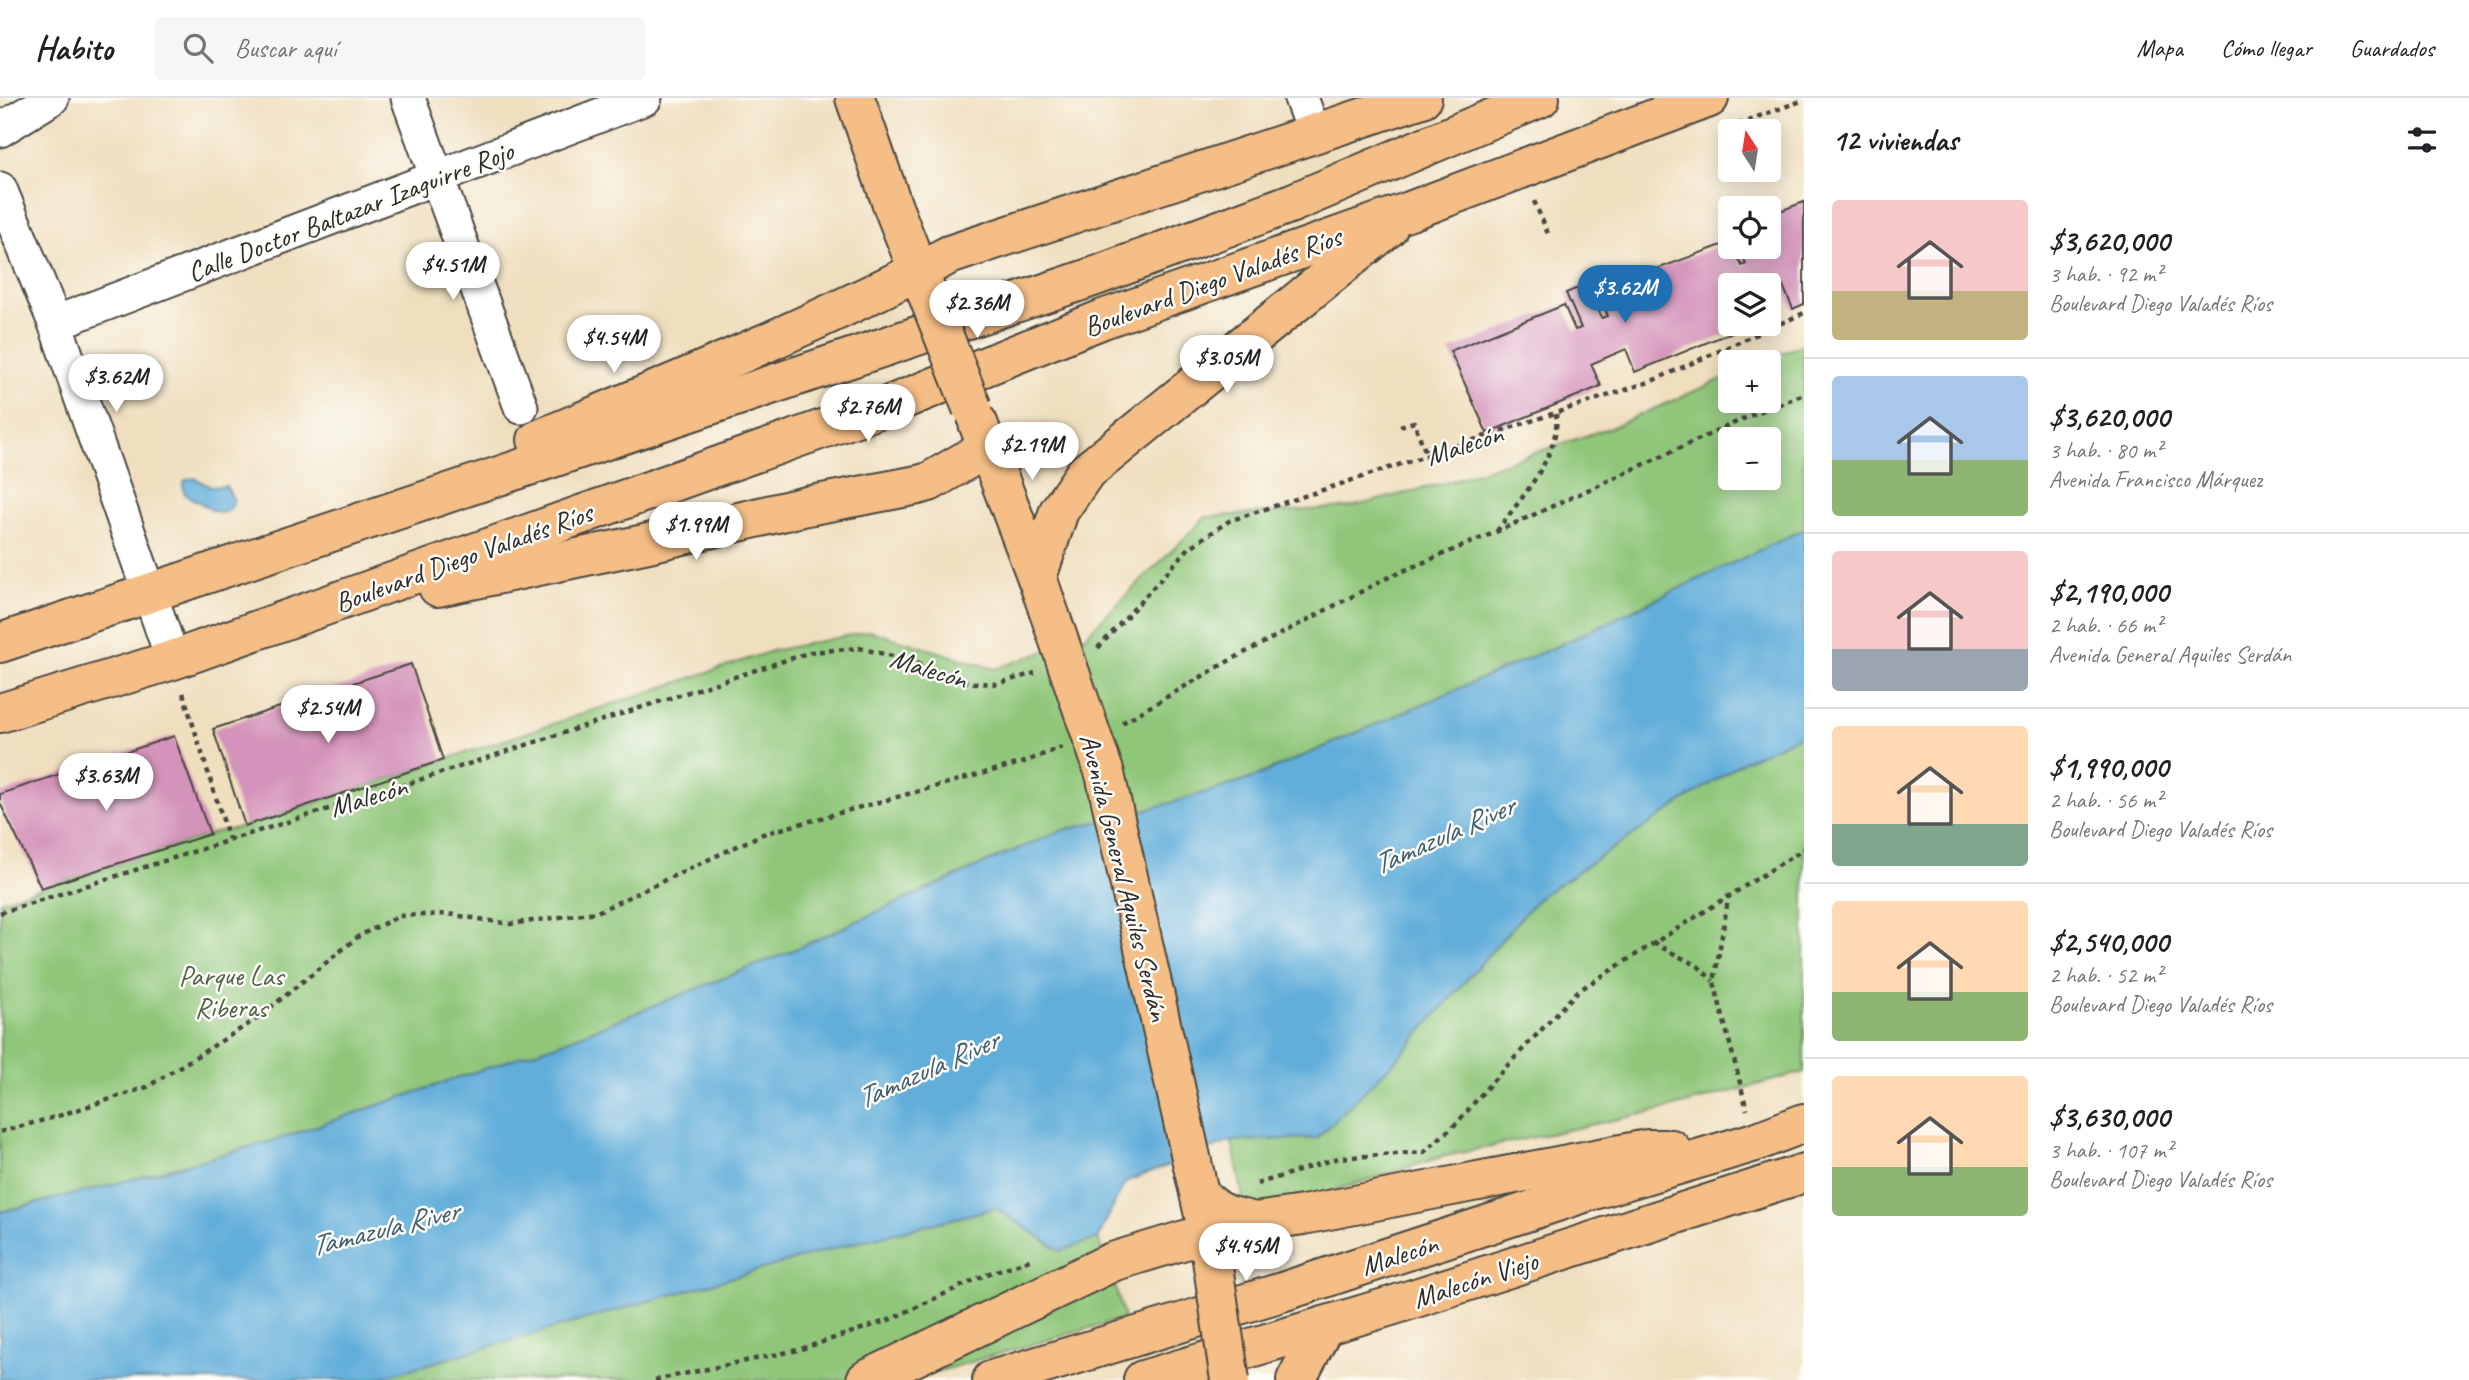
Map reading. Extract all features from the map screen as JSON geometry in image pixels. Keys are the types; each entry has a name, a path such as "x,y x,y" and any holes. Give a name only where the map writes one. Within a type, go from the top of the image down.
{"main road":[{"name":"Avenida General Aquiles Serdán","path":"855,98 893,207 1039,583 1105,774 1208,1233 1230,1380"},
{"path":"337,531 411,489 744,353 884,290 923,282 949,255 1422,98"},
{"name":"Boulevard Diego Valadés Ríos","path":"0,643 1093,277 1292,202 1540,98"},
{"name":"Boulevard Diego Valadés Ríos","path":"0,713 173,660 887,406 1103,319 1410,211 1709,98"},
{"path":"1039,583 1059,512 1084,473 1410,211"},
{"path":"388,585 420,591 644,544 807,506 918,485 929,482 988,448"},
{"name":"Malecón","path":"992,1380 1282,1292 1587,1192 1747,1144 1804,1123"},
{"path":"1200,1197 1223,1214 1255,1222 1303,1216 1648,1149 1747,1144"},
{"name":"Malecón Viejo","path":"1143,1380 1324,1326 1804,1172"},
{"path":"866,1380 1112,1262 1208,1233"},
{"path":"1296,1380 1324,1326"}],"street":[{"path":"0,130 52,98"},
{"path":"408,98 521,407"},
{"name":"Calle Doctor Baltazar Izaguirre Rojo","path":"55,323 645,98"},
{"path":"1301,98 1314,133"},
{"path":"0,189 55,323 173,660"}],"path":[{"path":"1534,200 1549,236"},
{"name":"Malecón","path":"1089,654 1097,649 1189,548 1229,521 1652,381 1804,313"},
{"path":"1120,724 1226,663 1391,576 1804,394"},
{"path":"1496,532 1537,475 1556,439 1556,414"},
{"path":"1400,426 1414,422 1427,456"},
{"name":"Malecón","path":"0,913 811,652 859,648 917,662 958,682 996,684 1045,670"},
{"path":"173,660 229,839"},
{"path":"0,1132 55,1118 147,1087 255,1020 359,936 399,916 448,915 510,924 597,912 763,834 1024,762 1072,743"},
{"path":"1338,1158 1424,1153 1458,1122 1490,1084 1578,992 1804,849"},
{"path":"1729,894 1714,982 1747,1144"},
{"path":"1653,943 1698,966 1714,982"},
{"path":"655,1380 798,1350 890,1320 987,1274"}],"green space":[{"name":"Parque Las Riberas","path":"1804,344 1804,529 1564,643 1247,780 1164,805 1061,831 787,953 560,1043 279,1139 0,1212 0,901 210,834 245,826 772,651 870,631 995,669 1083,638 1206,517 1351,507 1448,482 1615,426 1718,381 1718,413 1781,413 1781,354"},
{"path":"1804,734 1804,1072 1670,1108 1441,1157 1247,1218 1232,1141 1317,1138 1397,1059 1538,898 1744,761"},
{"path":"996,1208 1060,1251 1098,1238 1110,1268 1124,1318 908,1380 372,1380 850,1244"}],"water":[{"path":"194,478 211,487 226,486 234,500 231,508 223,513 216,512 187,496 183,490 185,480"},
{"name":"Tamazula River","path":"1804,529 1804,734 1744,761 1538,898 1397,1059 1317,1138 1232,1141 1125,1182 1098,1238 1061,1251 996,1208 850,1244 372,1380 0,1380 0,1212 279,1139 560,1043 787,953 1061,831 1248,780 1564,643"}],"building":[{"path":"1804,202 1804,304 1793,309 1781,281 1781,273 1718,273 1718,336 1723,336 1635,372 1626,349 1591,364 1601,386 1487,433 1450,351 1564,305 1575,330 1581,328 1566,293 1587,284 1602,318 1608,316 1597,291 1718,246 1718,259 1738,259 1742,266 1746,264 1744,259 1781,259 1781,211"},
{"path":"411,664 443,760 245,826 213,729"},
{"path":"174,736 210,834 41,888 0,803 0,794"}]}
